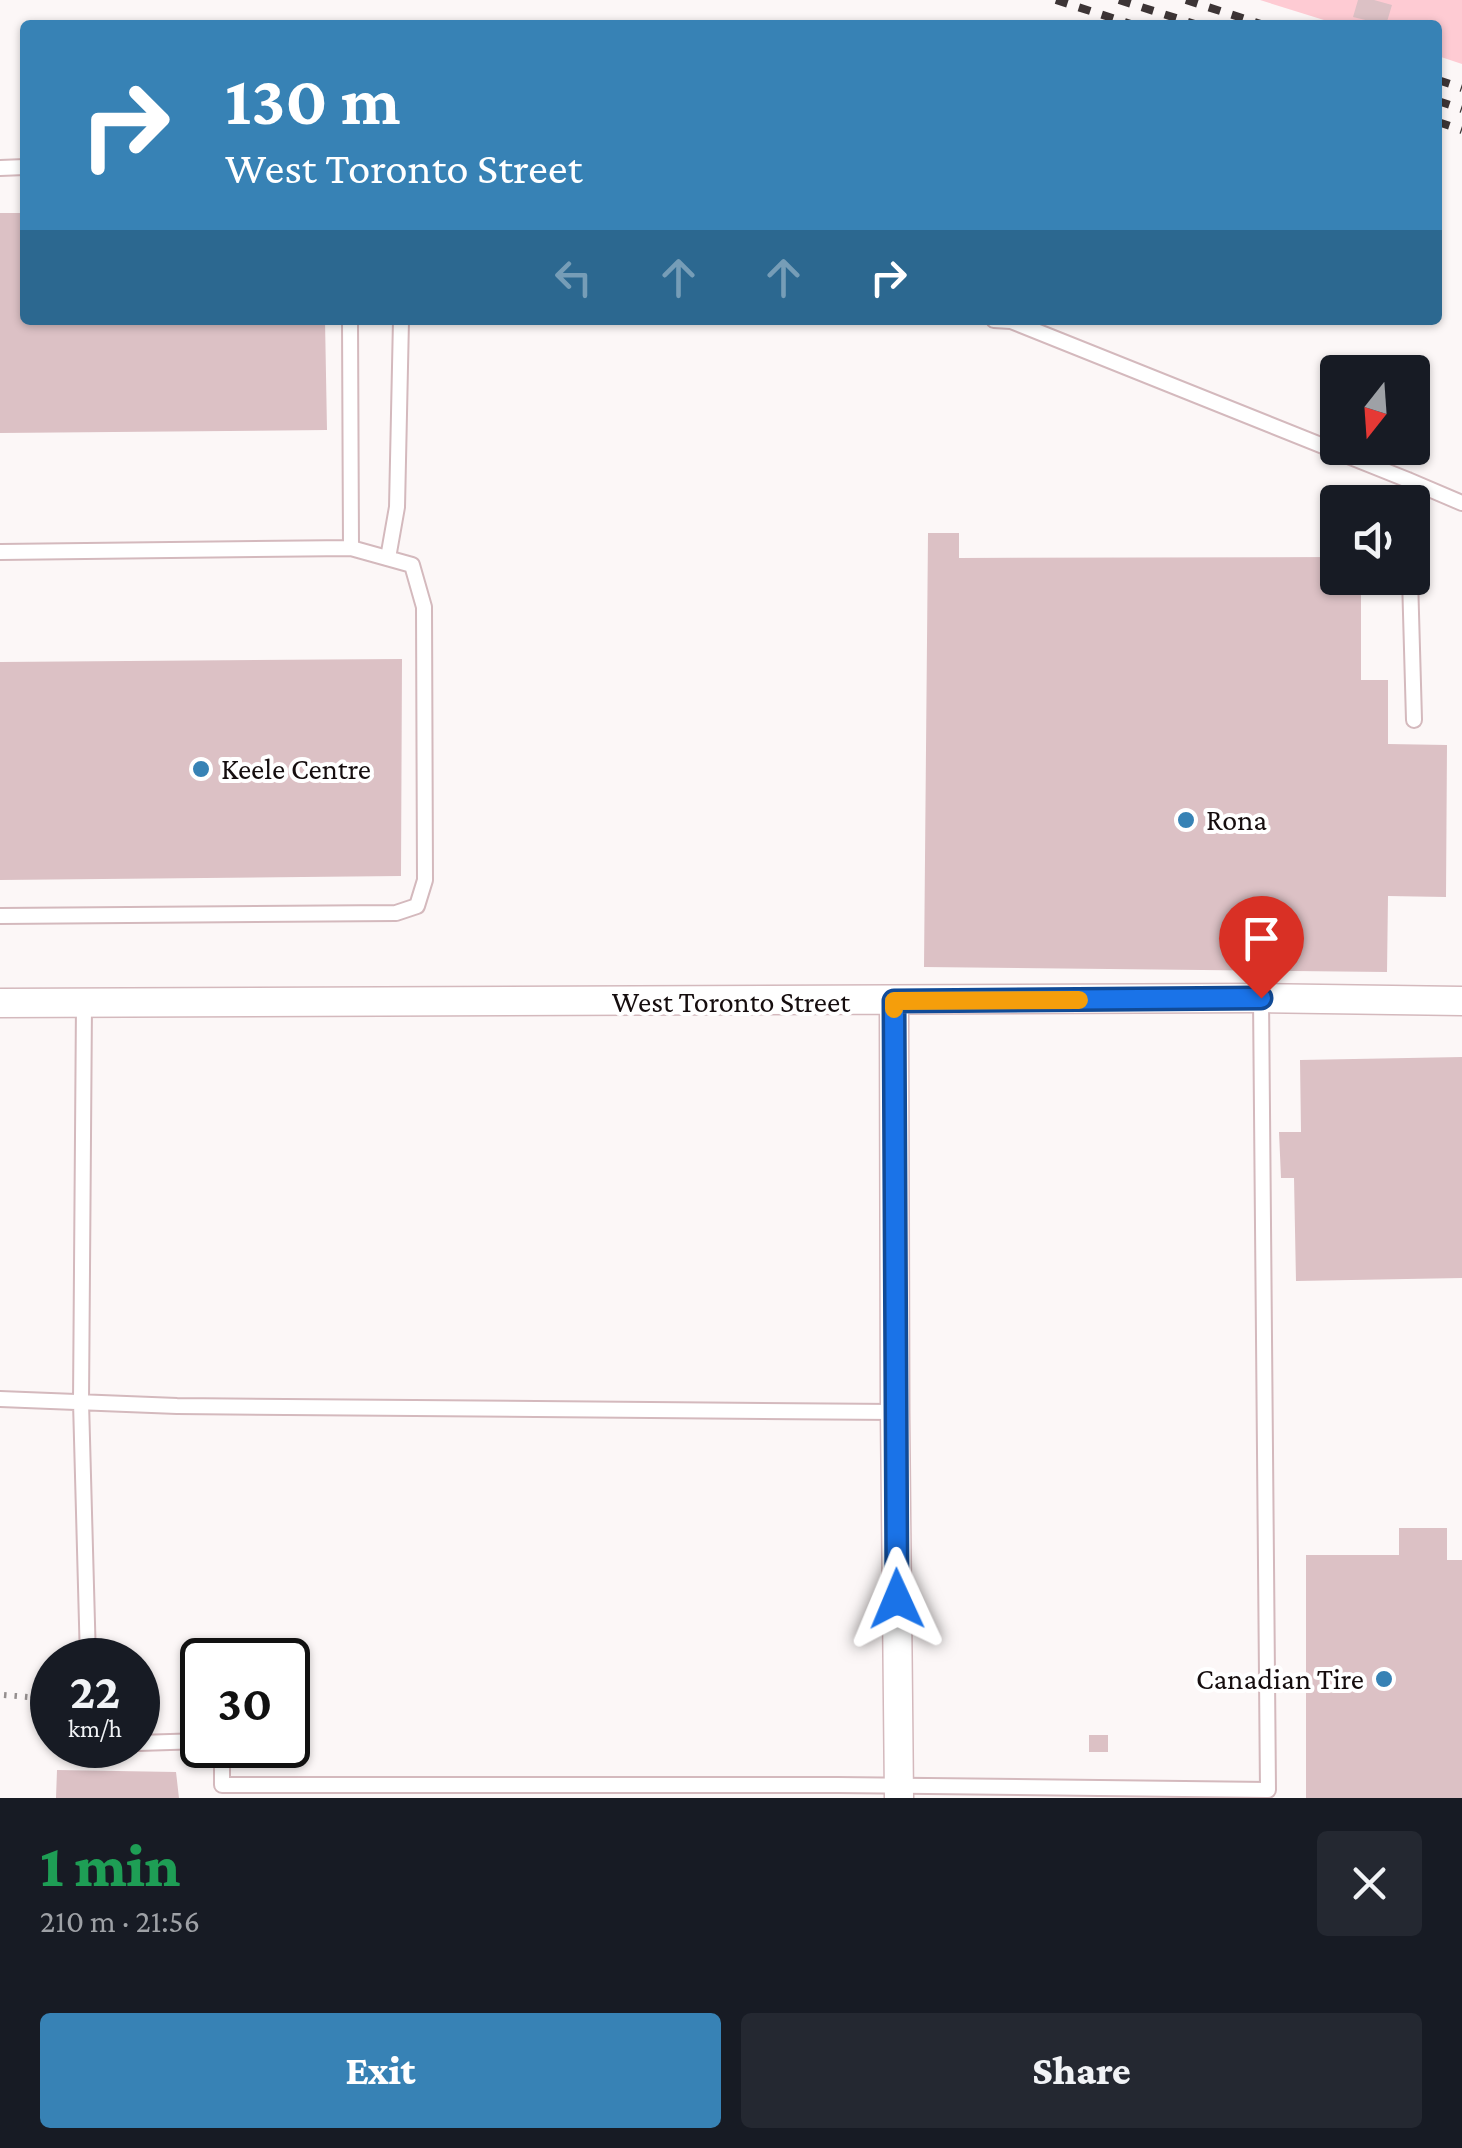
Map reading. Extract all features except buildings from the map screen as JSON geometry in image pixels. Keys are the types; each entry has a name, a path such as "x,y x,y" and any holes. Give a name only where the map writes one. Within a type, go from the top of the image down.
{"street":[{"name":"West Toronto Street","path":"0,1003 1462,1000"},
{"path":"894,1001 899,1792"}],"lane":[{"path":"350,325 351,548"},
{"path":"388,558 397,507 401,325"},
{"path":"1021,325 1462,504"},
{"path":"1408,480 1408,485"},
{"path":"0,552 351,548 412,565 424,607 426,650 425,880 416,906 396,913 0,916"},
{"path":"1410,595 1414,720"},
{"path":"222,1768 222,1785 899,1792 1268,1790 1261,998"},
{"path":"84,1004 81,1402 87,1638"},
{"path":"0,1399 314,1408 894,1412"}],"path":[{"path":"4,1695 30,1697"}],"shaded area":[{"path":"1260,0 1462,0 1462,64 1442,57 1442,20 1324,20"}],"railway":[{"path":"1056,0 1118,20"},
{"path":"1119,0 1182,20"},
{"path":"1186,0 1248,20"},
{"path":"1442,81 1462,88"},
{"path":"1442,102 1462,109"},
{"path":"1442,123 1462,130"}],"slow traffic":[{"path":"894,1009 894,1001 1079,1000"}],"place":[{"name":"Keele Centre","path":"201,769"},
{"name":"Rona","path":"1186,820"},
{"name":"Canadian Tire","path":"1384,1679"}],"route":[{"path":"897,1599 894,1001 1261,998"}]}
